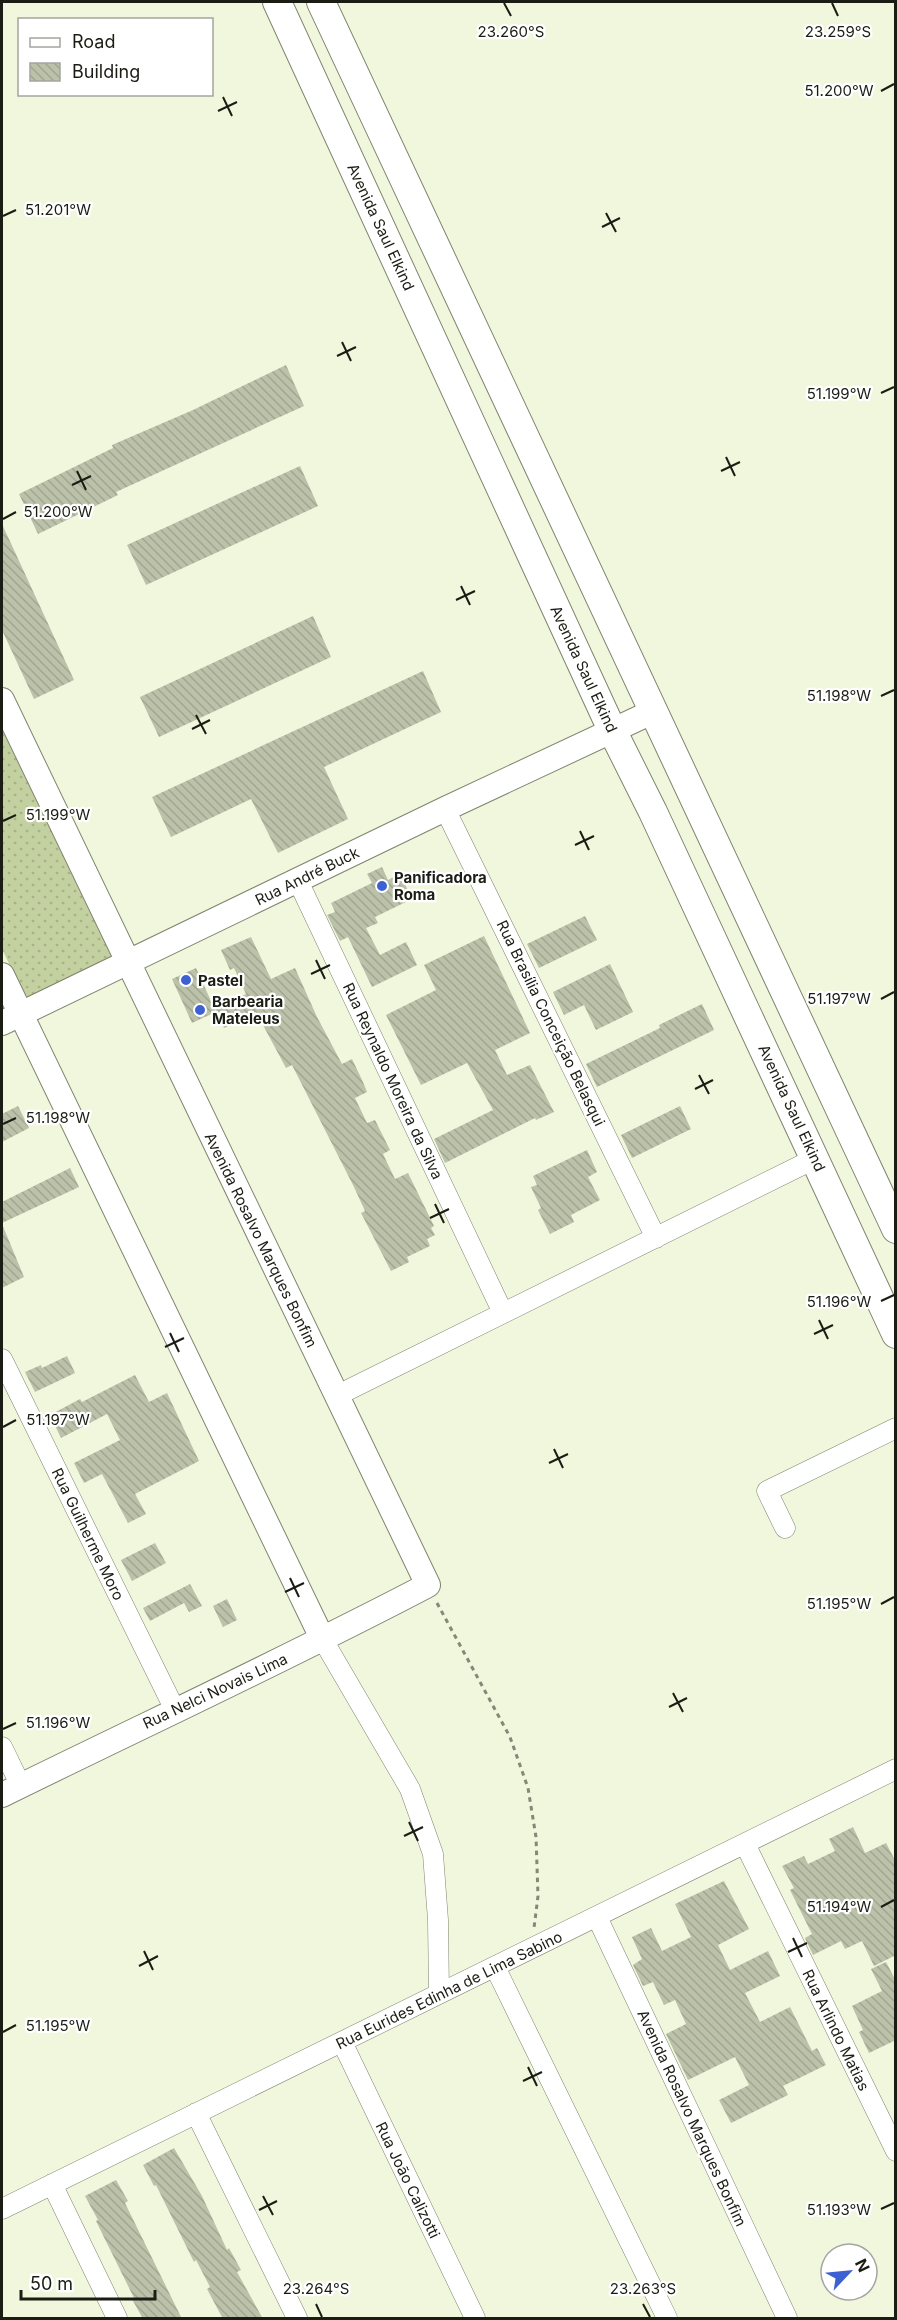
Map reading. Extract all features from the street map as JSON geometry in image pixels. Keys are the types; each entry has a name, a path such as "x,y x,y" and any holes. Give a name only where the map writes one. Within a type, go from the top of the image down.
{"main road":[{"name":"Avenida Saul Elkind","path":"277,2 612,730 816,1158 896,1334"},
{"path":"321,2 896,1229"}],"street":[{"name":"Avenida Rosalvo Marques Bonfim","path":"2,700 428,1586"},
{"name":"Rua André Buck","path":"11,1018 652,712"},
{"name":"Rua Brasília Conceição Belasqui","path":"445,809 656,1238"},
{"name":"Rua Reynaldo Moreira da Silva","path":"298,881 503,1313"},
{"path":"2,975 11,1018 323,1640 410,1789 433,1854 438,1920 439,1994"},
{"path":"336,1396 816,1158"},
{"name":"Rua Guilherme Moro","path":"2,1359 175,1710"},
{"path":"785,1528 767,1491 896,1428"},
{"name":"Rua Nelci Novais Lima","path":"11,1790 323,1640 428,1586"},
{"path":"2,1747 11,1790"},
{"name":"Rua Eurides Edinha de Lima Sabino","path":"2,2209 895,1771"},
{"name":"Rua Arlindo Matias","path":"745,1844 896,2151"},
{"name":"Avenida Rosalvo Marques Bonfim","path":"597,1917 787,2319"},
{"path":"495,1967 667,2319"},
{"name":"Rua João Calizotti","path":"342,2042 475,2319"},
{"path":"196,2113 297,2319"},
{"path":"52,2184 117,2319"}],"path":[{"path":"428,1586 510,1737 528,1788 536,1837 538,1896 531,1950"}],"green space":[{"path":"2,727 114,957 30,998 23,993 2,949"}],"building":[{"path":"286,365 304,406 116,492 118,495 38,534 19,494 113,448 112,445 193,410"},
{"path":"300,466 318,506 146,585 127,545"},
{"path":"2,524 74,680 34,699 2,630"},
{"path":"313,616 331,657 159,737 140,697"},
{"path":"423,671 441,712 324,767 348,819 278,853 251,799 171,837 152,797"},
{"path":"382,867 388,880 400,874 412,899 375,917 378,923 366,928 380,955 406,942 417,965 372,987 348,937 340,941 327,915 335,912 331,903 372,883 367,874"},
{"path":"585,916 597,940 539,968 527,944"},
{"path":"484,936 530,1033 495,1050 507,1075 530,1065 554,1112 536,1120 535,1118 445,1163 434,1139 493,1110 467,1063 421,1085 386,1015 436,990 424,965"},
{"path":"251,937 271,979 295,968 342,1064 352,1059 363,1082 367,1092 355,1098 367,1123 375,1120 390,1150 383,1154 395,1179 408,1173 434,1226 431,1228 435,1235 427,1239 430,1246 407,1257 409,1262 391,1271 361,1213 365,1211 354,1187 292,1065 286,1068 256,1012 224,1028 215,1009 246,994 234,968 230,970 221,950"},
{"path":"610,964 633,1012 596,1030 584,1005 564,1015 553,992"},
{"path":"196,968 216,1012 192,1023 172,979"},
{"path":"702,1004 714,1030 597,1087 586,1064 660,1028 659,1025"},
{"path":"18,1106 29,1128 2,1142 2,1114"},
{"path":"680,1106 691,1129 632,1158 621,1135"},
{"path":"587,1150 597,1172 588,1177 600,1200 571,1215 574,1222 550,1234 538,1210 541,1208 531,1187 537,1185 533,1176"},
{"path":"70,1168 79,1187 2,1223 2,1202"},
{"path":"2,1224 24,1277 2,1288"},
{"path":"67,1356 75,1373 35,1392 25,1372 41,1365 42,1368"},
{"path":"135,1375 149,1402 167,1393 199,1461 135,1494 146,1514 128,1523 102,1474 84,1483 74,1463 120,1440 107,1414 61,1438 50,1415 80,1399 82,1402"},
{"path":"155,1543 166,1563 132,1581 121,1560"},
{"path":"190,1584 202,1606 189,1612 184,1603 150,1621 143,1608"},
{"path":"227,1599 237,1620 223,1627 213,1606"},
{"path":"853,1827 865,1853 886,1843 896,1862 896,1955 874,1966 862,1941 845,1949 841,1941 813,1955 805,1938 812,1934 790,1890 794,1888 782,1866 804,1856 808,1864 835,1851 829,1839"},
{"path":"724,1881 749,1929 718,1945 730,1970 768,1951 780,1976 745,1993 760,2022 790,2007 812,2051 817,2048 826,2065 783,2086 788,2095 731,2123 719,2100 749,2085 735,2057 688,2080 666,2034 686,2024 675,2000 664,2005 653,1982 643,1986 633,1965 642,1959 632,1937 651,1928 662,1951 691,1937 675,1904"},
{"path":"886,1962 896,1981 896,2040 869,2053 859,2032 863,2030 852,2006 882,1991 871,1969"},
{"path":"174,2148 202,2196 227,2250 229,2248 241,2270 237,2272 263,2319 223,2319 207,2289 210,2287 196,2260 194,2262 156,2185 154,2186 143,2165"},
{"path":"116,2180 128,2201 125,2203 182,2319 143,2319 132,2299 134,2298 85,2196"}],"place":[{"name":"Panificadora Roma","path":"382,886"},
{"name":"Pastel","path":"186,980"},
{"name":"Barbearia Mateleus","path":"200,1010"}]}
